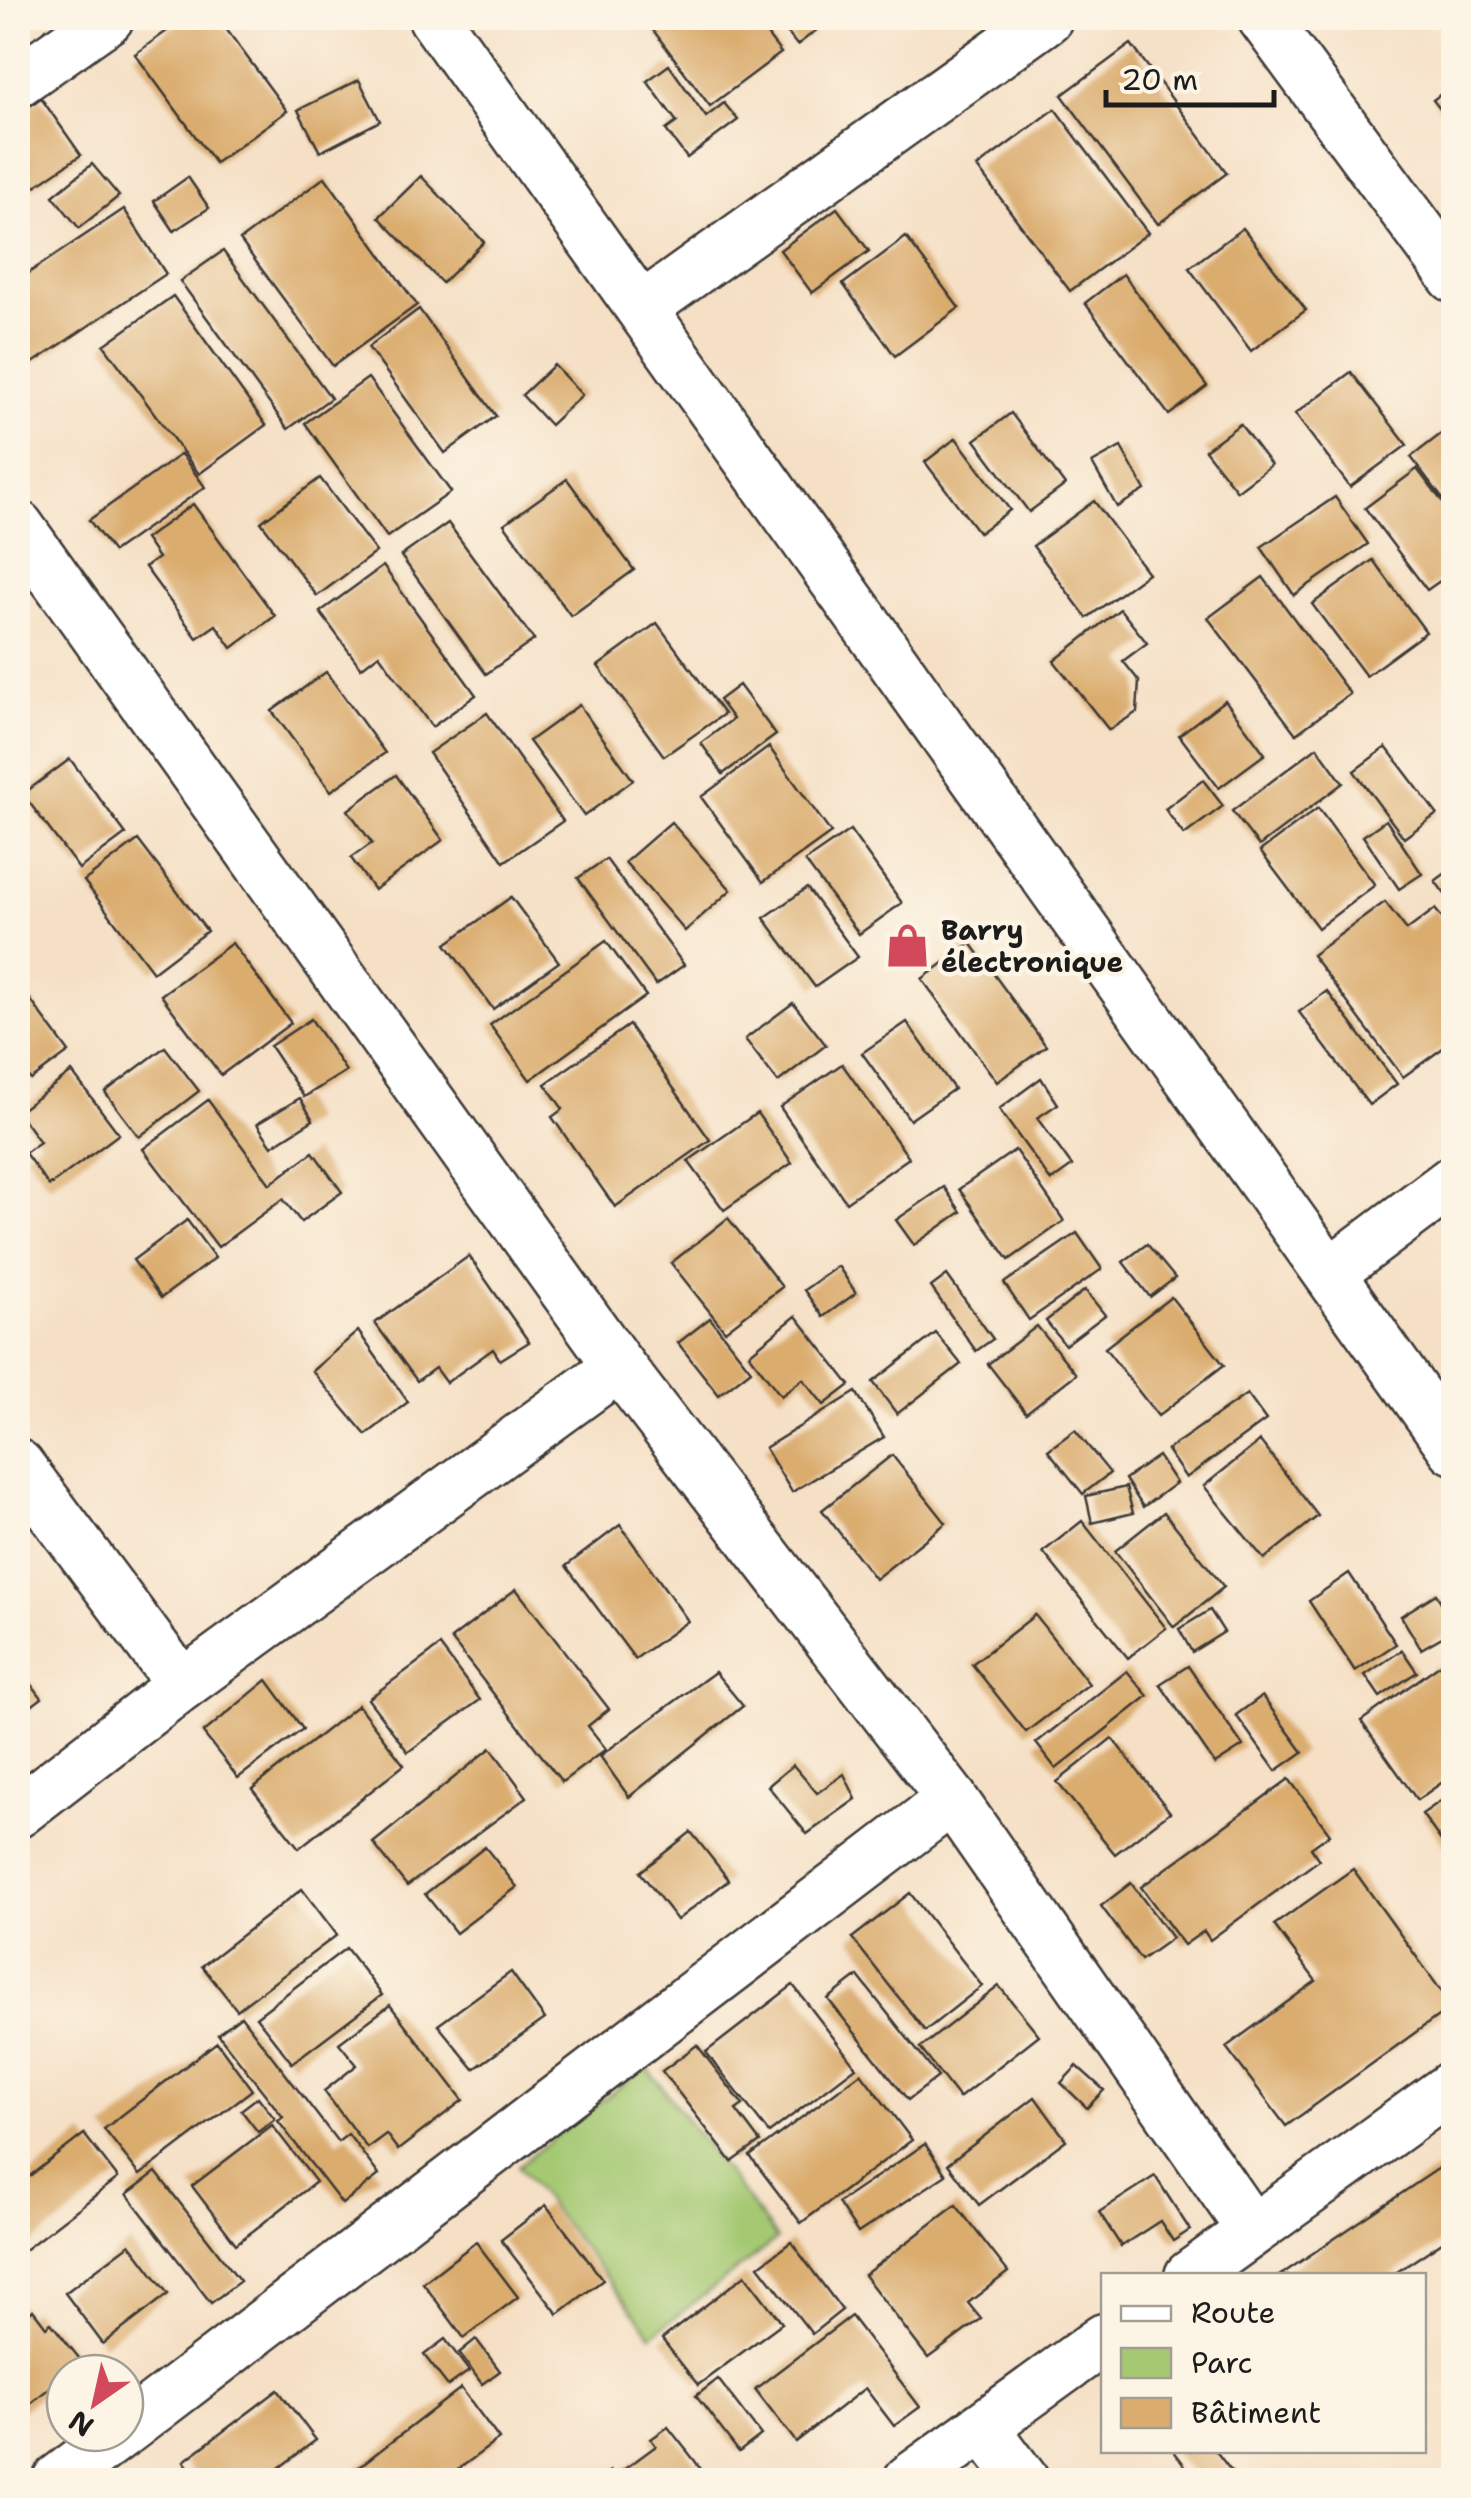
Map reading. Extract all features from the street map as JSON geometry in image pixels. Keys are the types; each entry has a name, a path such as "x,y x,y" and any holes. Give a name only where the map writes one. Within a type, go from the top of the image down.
{"street":[{"path":"18,81 108,18"},
{"path":"434,18 1454,1448"},
{"path":"642,308 1047,18"},
{"path":"1263,18 1454,277"},
{"path":"18,526 619,1366 952,1799 1252,2230"},
{"path":"1330,1273 1454,1180"},
{"path":"18,1812 182,1685 619,1366"},
{"path":"18,1466 182,1685"},
{"path":"145,2414 952,1799"},
{"path":"1194,2273 1454,2085"},
{"path":"909,2480 1101,2341"},
{"path":"983,2428 1023,2480"},
{"path":"58,2480 94,2453"}],"green space":[{"path":"646,2066 777,2239 652,2335 518,2166"}],"building":[{"path":"185,18 218,18 287,111 215,163 135,54"},
{"path":"644,18 754,18 781,53 710,106"},
{"path":"776,18 816,18 822,26 797,45"},
{"path":"1131,44 1227,173 1158,224 1062,95"},
{"path":"669,65 706,117 724,103 738,120 687,158 666,130 677,122 647,81"},
{"path":"359,80 380,121 320,152 298,110"},
{"path":"1454,84 1454,127 1433,100"},
{"path":"41,98 81,155 18,198 18,114"},
{"path":"1055,109 1148,233 1070,291 977,167"},
{"path":"92,164 119,196 79,228 53,196"},
{"path":"421,176 484,242 442,283 379,217"},
{"path":"188,177 209,208 174,231 154,201"},
{"path":"325,177 417,305 333,366 240,240"},
{"path":"837,208 869,251 812,293 780,250"},
{"path":"124,209 166,274 18,373 18,280"},
{"path":"1243,228 1306,310 1251,351 1189,268"},
{"path":"906,237 959,308 895,356 843,284"},
{"path":"223,251 331,398 288,429 180,281"},
{"path":"1123,274 1207,386 1169,415 1085,303"},
{"path":"173,296 266,425 199,474 104,345"},
{"path":"419,309 496,416 445,453 368,347"},
{"path":"554,365 582,395 550,425 522,395"},
{"path":"1351,372 1407,445 1350,487 1295,414"},
{"path":"368,378 451,492 387,537 305,423"},
{"path":"1011,413 1065,485 1029,512 975,440"},
{"path":"1240,424 1271,465 1237,491 1205,450"},
{"path":"1454,424 1454,514 1411,457"},
{"path":"956,438 1010,510 979,533 925,462"},
{"path":"1121,447 1145,490 1117,507 1092,463"},
{"path":"181,454 205,487 113,552 89,520"},
{"path":"1417,469 1454,517 1454,571 1427,590 1365,508"},
{"path":"320,478 376,552 317,596 261,522"},
{"path":"567,479 634,570 571,616 504,524"},
{"path":"1335,497 1368,544 1294,595 1261,547"},
{"path":"1094,501 1148,573 1087,618 1033,546"},
{"path":"193,504 275,616 232,648 216,625 197,638 145,567 158,558 145,539"},
{"path":"448,523 534,640 486,674 401,556"},
{"path":"1373,560 1426,632 1366,676 1312,604"},
{"path":"383,566 476,695 432,727 379,654 361,668 320,612"},
{"path":"1263,577 1350,694 1296,734 1208,618"},
{"path":"1120,609 1147,643 1123,661 1139,681 1137,712 1109,730 1054,661"},
{"path":"657,623 724,714 664,756 598,666"},
{"path":"326,672 385,753 331,791 272,711"},
{"path":"739,685 776,735 723,774 701,743 733,719 719,700"},
{"path":"1225,700 1265,754 1219,788 1179,735"},
{"path":"579,705 633,780 584,816 529,741"},
{"path":"487,713 563,821 504,862 429,753"},
{"path":"769,747 831,833 763,882 701,797"},
{"path":"1317,747 1343,783 1259,846 1232,811"},
{"path":"1386,747 1437,814 1404,838 1354,771"},
{"path":"70,759 126,834 79,869 23,794"},
{"path":"396,775 443,840 374,890 351,858 372,843 348,810"},
{"path":"1203,780 1223,806 1184,835 1165,809"},
{"path":"1318,808 1375,885 1318,928 1260,851"},
{"path":"1386,820 1422,874 1399,889 1363,836"},
{"path":"671,822 731,890 685,931 625,862"},
{"path":"850,830 902,903 859,934 805,861"},
{"path":"138,840 207,931 153,972 84,881"},
{"path":"606,859 684,965 656,985 578,878"},
{"path":"1454,867 1454,906 1435,881"},
{"path":"807,888 858,957 815,987 764,918"},
{"path":"511,897 559,962 493,1009 446,944"},
{"path":"1385,902 1407,930 1435,909 1454,933 1454,1040 1403,1077 1312,955"},
{"path":"606,941 646,996 530,1080 490,1025"},
{"path":"232,943 291,1023 221,1075 161,995"},
{"path":"971,943 1046,1046 997,1082 922,979"},
{"path":"18,983 69,1052 31,1080 18,1063"},
{"path":"1327,991 1397,1084 1369,1105 1299,1012"},
{"path":"793,1003 826,1045 778,1082 745,1039"},
{"path":"311,1019 346,1071 304,1097 270,1046"},
{"path":"907,1022 954,1089 910,1120 862,1053"},
{"path":"629,1025 710,1140 615,1207 552,1117 563,1109 545,1084"},
{"path":"165,1047 199,1091 139,1137 105,1092"},
{"path":"842,1064 909,1158 846,1202 780,1107"},
{"path":"72,1072 119,1134 49,1186 25,1153 40,1142 18,1112"},
{"path":"1041,1078 1058,1104 1037,1118 1072,1166 1051,1181 999,1109"},
{"path":"300,1098 313,1120 272,1146 257,1124"},
{"path":"208,1100 270,1184 313,1152 342,1192 301,1222 283,1199 218,1247 143,1149"},
{"path":"757,1113 792,1163 724,1210 688,1161"},
{"path":"1015,1150 1064,1221 1009,1260 959,1189"},
{"path":"944,1187 961,1212 914,1245 896,1220"},
{"path":"728,1218 782,1287 725,1331 671,1263"},
{"path":"187,1220 215,1258 161,1298 133,1260"},
{"path":"1077,1233 1102,1269 1029,1320 1004,1283"},
{"path":"1147,1244 1175,1278 1150,1297 1123,1262"},
{"path":"469,1256 529,1342 500,1360 493,1349 446,1383 435,1368 417,1381 375,1323"},
{"path":"838,1266 856,1293 823,1317 804,1290"},
{"path":"947,1275 993,1339 976,1351 931,1287"},
{"path":"1085,1290 1105,1315 1065,1345 1046,1321"},
{"path":"1171,1297 1224,1365 1158,1416 1105,1348"},
{"path":"796,1316 850,1385 824,1405 803,1379 781,1396 749,1354"},
{"path":"710,1318 751,1370 719,1395 678,1343"},
{"path":"1037,1326 1076,1374 1026,1413 988,1364"},
{"path":"358,1331 408,1402 366,1435 312,1371"},
{"path":"936,1333 961,1364 897,1414 873,1382"},
{"path":"856,1392 884,1437 792,1492 765,1448"},
{"path":"1247,1394 1266,1420 1186,1478 1167,1450"},
{"path":"1075,1430 1110,1473 1083,1494 1048,1450"},
{"path":"1260,1441 1318,1516 1264,1559 1204,1486"},
{"path":"892,1455 946,1523 875,1579 822,1510"},
{"path":"1158,1456 1176,1483 1143,1507 1125,1479"},
{"path":"1126,1487 1133,1513 1092,1523 1086,1496"},
{"path":"1164,1512 1224,1587 1174,1627 1115,1551"},
{"path":"1082,1521 1166,1628 1128,1658 1043,1552"},
{"path":"620,1525 688,1621 635,1659 566,1566"},
{"path":"1349,1573 1396,1644 1355,1671 1309,1601"},
{"path":"516,1589 609,1709 588,1726 606,1749 562,1782 451,1639"},
{"path":"1436,1594 1454,1623 1454,1630 1421,1649 1401,1616"},
{"path":"1210,1610 1224,1632 1192,1652 1179,1629"},
{"path":"1035,1615 1089,1684 1026,1732 972,1664"},
{"path":"440,1646 480,1700 408,1752 368,1699"},
{"path":"1402,1650 1417,1672 1380,1697 1365,1675"},
{"path":"1442,1663 1454,1679 1454,1774 1417,1800 1361,1721"},
{"path":"18,1666 42,1698 18,1716"},
{"path":"1188,1666 1243,1746 1215,1764 1160,1684"},
{"path":"1127,1671 1148,1696 1056,1769 1036,1743"},
{"path":"715,1672 743,1706 629,1797 600,1756"},
{"path":"267,1680 303,1729 238,1778 203,1733"},
{"path":"1262,1696 1303,1752 1276,1771 1236,1715"},
{"path":"358,1705 404,1765 299,1848 252,1789"},
{"path":"1112,1738 1170,1812 1115,1854 1057,1782"},
{"path":"491,1748 527,1797 407,1886 373,1843"},
{"path":"793,1765 817,1793 844,1774 856,1799 807,1834 768,1786"},
{"path":"1289,1779 1330,1834 1311,1848 1319,1860 1210,1940 1204,1931 1184,1945 1141,1887"},
{"path":"1454,1792 1454,1859 1422,1814"},
{"path":"691,1832 729,1880 677,1920 640,1872"},
{"path":"485,1847 517,1887 456,1933 425,1894"},
{"path":"1353,1869 1452,2006 1286,2126 1226,2047 1316,1981 1274,1925"},
{"path":"1131,1883 1172,1938 1141,1960 1101,1906"},
{"path":"302,1889 337,1935 237,2010 202,1966"},
{"path":"910,1893 982,1986 925,2031 852,1938"},
{"path":"346,1948 382,1995 292,2063 256,2017"},
{"path":"511,1972 545,2019 474,2069 438,2025"},
{"path":"858,1976 938,2077 908,2100 828,1999"},
{"path":"793,1985 856,2067 769,2133 706,2052"},
{"path":"999,1986 1039,2035 959,2098 920,2048"},
{"path":"390,2005 463,2100 398,2150 386,2134 367,2148 324,2091 357,2065 339,2043"},
{"path":"241,2016 338,2142 348,2134 379,2175 342,2204 278,2121 283,2117 218,2034"},
{"path":"217,2042 252,2090 140,2175 104,2129"},
{"path":"697,2045 743,2105 736,2110 760,2142 732,2162 662,2071"},
{"path":"1077,2066 1104,2090 1087,2108 1061,2083"},
{"path":"861,2073 912,2140 801,2223 750,2156"},
{"path":"258,2097 275,2119 258,2132 241,2110"},
{"path":"1035,2097 1066,2140 979,2205 948,2164"},
{"path":"272,2125 316,2182 236,2244 192,2186"},
{"path":"84,2134 118,2178 18,2255 18,2185"},
{"path":"925,2144 946,2175 858,2233 838,2203"},
{"path":"1454,2158 1454,2234 1396,2273 1283,2273"},
{"path":"156,2172 240,2281 211,2303 127,2194"},
{"path":"1155,2176 1190,2230 1173,2241 1160,2221 1121,2246 1099,2212"},
{"path":"546,2205 603,2280 558,2314 501,2240"},
{"path":"956,2205 1008,2272 968,2303 981,2319 928,2358 864,2275"},
{"path":"476,2242 518,2297 464,2338 423,2283"},
{"path":"791,2242 842,2310 812,2334 759,2266"},
{"path":"130,2244 168,2294 103,2344 65,2293"},
{"path":"745,2275 782,2323 698,2385 662,2339"},
{"path":"18,2302 28,2315 33,2310 46,2327 51,2323 75,2353 45,2353 45,2392 18,2413"},
{"path":"851,2316 920,2407 894,2426 865,2388 796,2442 755,2389"},
{"path":"445,2339 469,2371 448,2386 424,2355"},
{"path":"476,2339 500,2371 482,2384 459,2353"},
{"path":"718,2379 761,2435 739,2452 696,2396"},
{"path":"461,2388 499,2439 444,2480 357,2480 351,2473"},
{"path":"278,2390 316,2440 263,2480 198,2480 184,2461"},
{"path":"668,2427 710,2480 596,2480 610,2471 615,2476 656,2446 651,2439"},
{"path":"1175,2453 1217,2453 1238,2480 1196,2480"}],"place":[{"name":"Barry électronique","path":"908,946"}]}
